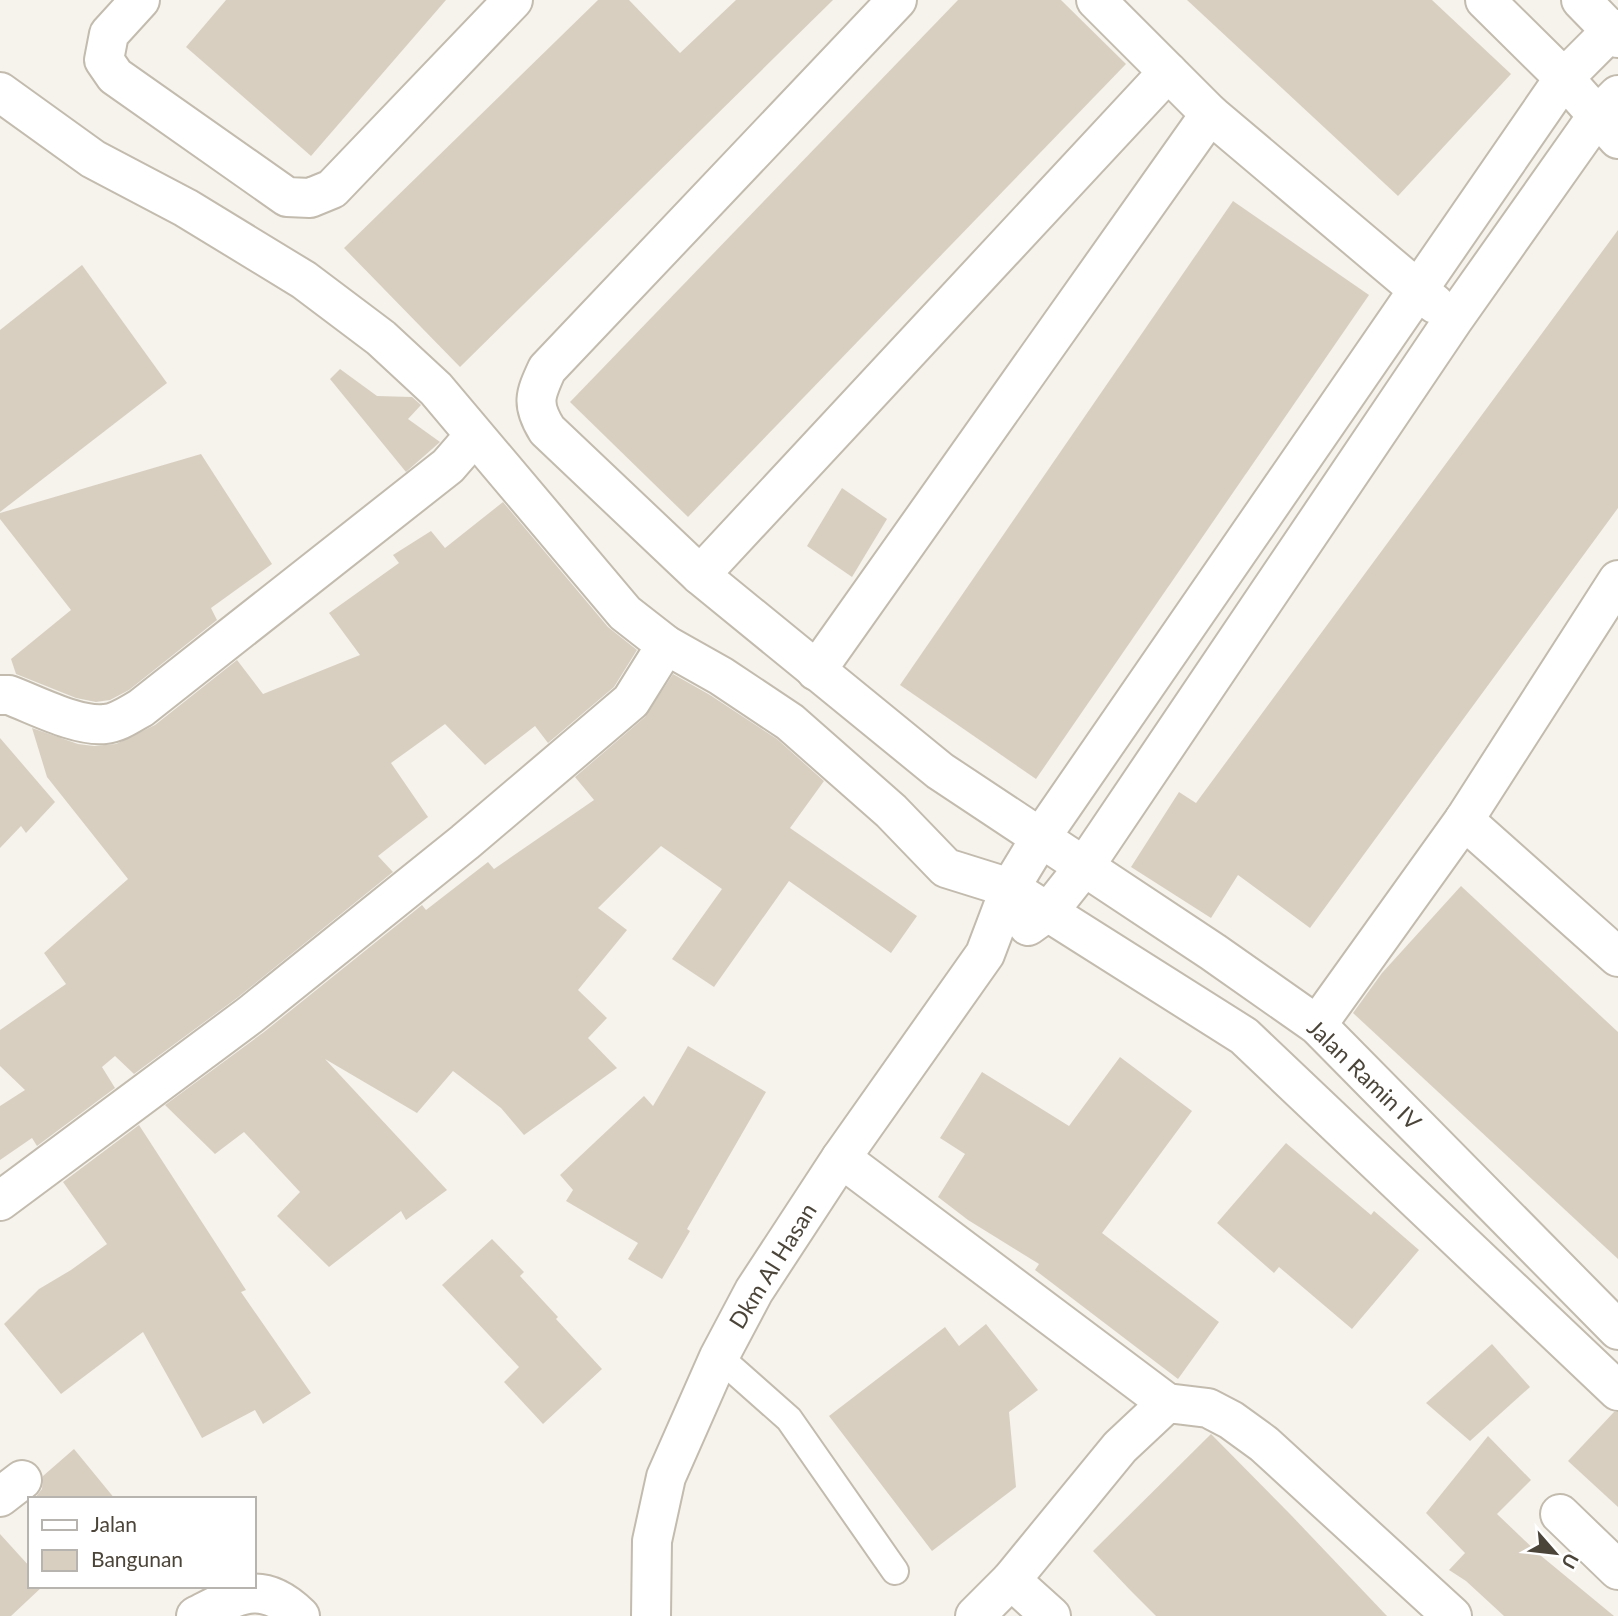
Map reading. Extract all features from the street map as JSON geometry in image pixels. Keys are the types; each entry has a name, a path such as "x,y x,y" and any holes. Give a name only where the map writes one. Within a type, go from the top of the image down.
{"street":[{"path":"140,0 109,34 104,60 115,76 287,197 310,198 332,189 513,0"},
{"name":"Jalan Ramin IV","path":"897,0 547,369 537,393 537,414 547,429 700,575 940,771 1213,952 1317,1025 1618,1330"},
{"path":"1096,0 1210,114 1453,320"},
{"path":"985,954 1049,911 1084,867 1453,320 1611,117 1564,78 1485,0"},
{"path":"985,954 1010,888 1041,837 1564,78 1616,32 1581,0"},
{"path":"700,575 1168,72"},
{"path":"0,92 93,159 186,208 304,280 381,338 436,388 625,614 666,645 721,676 790,722 891,811 946,868 1010,888 1244,1036 1618,1391"},
{"path":"816,671 1210,114"},
{"path":"0,695 9,695 82,723 105,724 120,720 141,708 448,466 474,436"},
{"path":"1317,1025 1464,820 1616,587"},
{"path":"0,1201 250,1015 465,842 631,701 666,645"},
{"path":"1464,820 1618,957"},
{"name":"Dkm Al Hasan","path":"651,1616 652,1541 666,1477 719,1357 754,1291 841,1158 985,954"},
{"path":"841,1158 1167,1403 1208,1408 1231,1420 1264,1444 1452,1616"},
{"path":"975,1616 1011,1580 1121,1447 1167,1403"},
{"path":"1560,1514 1618,1570"},
{"path":"1011,1580 1051,1616"},
{"path":"197,1616 239,1595 267,1593 287,1604 300,1616"}],"lane":[{"path":"719,1357 789,1419 895,1571"}],"building":[{"path":"226,0 446,0 311,156 186,47"},
{"path":"598,0 629,0 680,53 736,0 833,0 460,367 344,248"},
{"path":"958,0 1061,0 1126,64 688,517 570,402"},
{"path":"1187,0 1432,0 1511,74 1398,196"},
{"path":"1233,201 1369,295 1036,779 900,685"},
{"path":"1618,230 1618,508 1310,928 1238,875 1211,918 1131,867 1179,792 1196,803"},
{"path":"82,265 167,383 0,512 0,330"},
{"path":"340,369 377,396 412,397 421,405 408,419 440,442 406,472 330,379"},
{"path":"201,454 272,564 211,608 217,620 129,690 110,700 96,702 76,698 16,674 11,659 71,610 0,519 0,513"},
{"path":"842,488 887,519 852,577 807,546"},
{"path":"503,502 608,627 637,650 614,687 548,743 535,726 485,765 445,724 391,763 428,817 378,856 393,872 237,998 134,1074 115,1056 102,1067 115,1088 37,1146 32,1138 0,1160 0,1106 25,1090 0,1066 0,1030 66,984 44,953 128,879 47,777 32,728 78,744 116,744 155,725 237,660 263,694 360,655 329,613 399,563 393,555 431,531 445,548"},
{"path":"673,674 777,739 824,781 790,828 917,916 891,953 789,881 714,987 672,959 722,889 661,846 598,908 627,930 578,990 607,1018 588,1038 617,1068 524,1135 501,1108 453,1071 417,1113 325,1059 447,1190 406,1220 401,1211 329,1267 277,1216 300,1192 244,1132 215,1154 165,1105 264,1032 422,905 426,910 488,862 494,869 594,800 575,777 645,717"},
{"path":"0,738 55,802 26,833 21,826 0,848"},
{"path":"1461,886 1618,1032 1618,1259 1353,1013 1382,973"},
{"path":"688,1046 766,1092 687,1229 690,1231 662,1279 628,1259 638,1243 566,1201 573,1190 560,1175 644,1096 653,1106"},
{"path":"1120,1057 1192,1111 1102,1233 1219,1322 1178,1379 1035,1270 1039,1264 968,1220 938,1197 965,1154 940,1138 982,1072 1069,1126"},
{"path":"139,1125 246,1290 241,1292 311,1393 263,1424 255,1410 202,1438 143,1332 61,1394 4,1324 39,1289 107,1244 63,1182"},
{"path":"1286,1143 1371,1215 1374,1211 1419,1250 1352,1329 1279,1267 1274,1273 1217,1223"},
{"path":"492,1239 524,1272 520,1276 602,1369 543,1424 504,1382 519,1367 442,1285"},
{"path":"986,1324 1038,1390 1009,1412 1016,1487 932,1551 829,1416 945,1327 959,1346"},
{"path":"1492,1344 1530,1387 1470,1441 1426,1403"},
{"path":"1614,1412 1618,1412 1618,1507 1568,1461"},
{"path":"1211,1434 1387,1616 1156,1616 1131,1591 1093,1551"},
{"path":"1488,1436 1531,1480 1497,1514 1540,1555 1614,1616 1504,1616 1466,1581 1449,1570 1465,1553 1426,1513"},
{"path":"74,1449 113,1497 36,1497 42,1489 43,1476"},
{"path":"0,1534 28,1565 28,1588 41,1588 11,1616 0,1616"}]}
